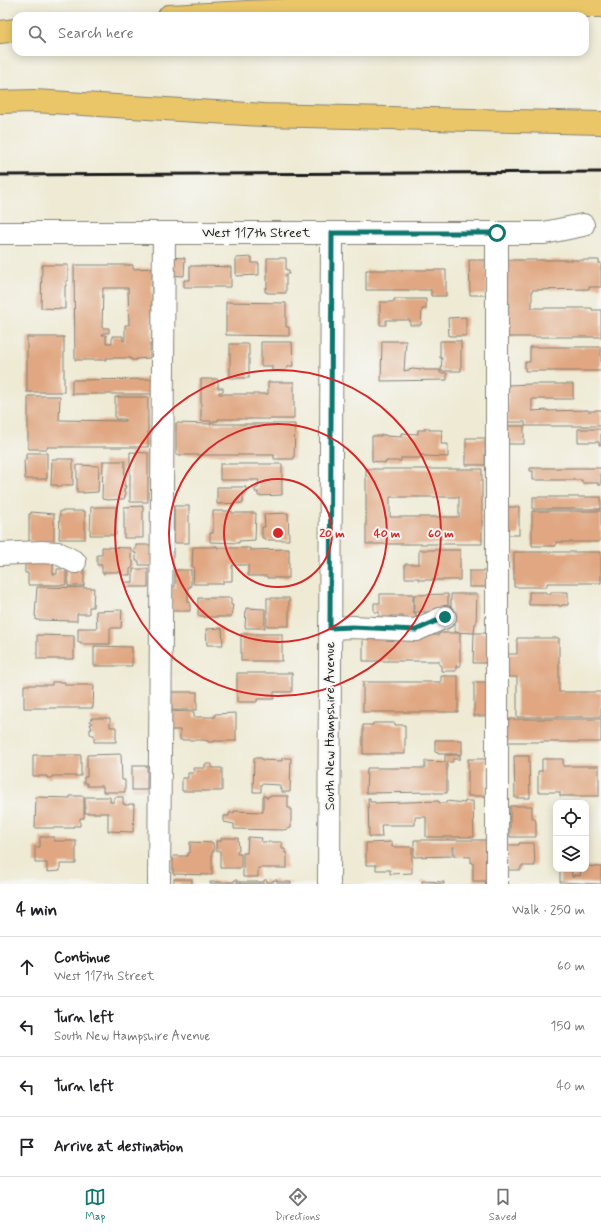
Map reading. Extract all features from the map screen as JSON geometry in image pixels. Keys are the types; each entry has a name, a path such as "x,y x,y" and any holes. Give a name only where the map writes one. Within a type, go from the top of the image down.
{"highway":[{"path":"247,12 435,6 601,6"},
{"path":"0,32 12,30"},
{"path":"0,102 34,101 263,115 601,123"}],"street":[{"name":"West 117th Street","path":"0,233 544,233 583,225"},
{"path":"159,884 164,233"},
{"name":"South New Hampshire Avenue","path":"329,884 332,233"},
{"path":"497,233 497,884"},
{"path":"0,554 41,552 58,553 75,562"},
{"path":"330,628 352,627 416,630 445,617"}],"building":[{"path":"167,257 185,258 184,276 167,275"},
{"path":"252,257 252,263 259,263 259,275 236,276 236,258"},
{"path":"267,258 286,258 286,270 289,270 289,274 286,274 286,293 265,292 265,288 267,288"},
{"path":"469,260 487,260 487,295 470,295"},
{"path":"503,260 599,260 599,263 601,263 601,287 589,287 589,289 532,290 532,308 592,308 592,310 601,310 601,337 503,337"},
{"path":"42,265 68,265 68,281 66,281 65,286 65,309 41,308"},
{"path":"74,265 133,265 133,269 152,268 152,344 150,344 150,358 136,360 131,360 131,358 106,358 106,360 75,360","holes":["103,288 128,288 129,325 125,325 125,341 123,341 123,336 112,336 112,343 106,343 106,335 102,335 103,333 109,333 109,328 102,328"]},
{"path":"201,265 231,267 231,287 184,287 184,280 190,280 190,266"},
{"path":"366,270 446,270 446,296 431,296 431,290 366,290"},
{"path":"394,299 426,299 426,309 422,309 421,325 410,325 410,320 386,320 386,325 380,325 380,302 394,302"},
{"path":"226,302 286,303 286,327 289,327 289,336 226,335"},
{"path":"466,317 466,336 449,336 448,318"},
{"path":"27,337 64,337 64,392 27,392"},
{"path":"382,341 406,341 404,371 413,369 440,370 440,373 447,373 447,380 381,381"},
{"path":"440,341 461,341 461,371 441,371 442,358 440,358"},
{"path":"261,342 292,342 293,366 289,366 285,371 272,371 272,366 261,366"},
{"path":"230,344 249,344 249,378 230,378"},
{"path":"530,347 601,347 601,371 525,371 525,362 530,362"},
{"path":"154,379 154,394 72,394 72,380"},
{"path":"201,379 218,379 218,388 223,388 223,392 219,392 219,394 268,394 268,382 294,382 294,419 218,419 218,421 213,421 213,424 295,424 294,459 274,459 274,455 176,455 176,423 211,424 211,421 201,421"},
{"path":"573,384 573,399 532,399 532,411 601,410 601,426 525,426 525,422 508,422 508,385"},
{"path":"28,396 60,396 59,420 125,421 125,419 115,419 115,397 148,397 148,447 47,447 47,449 29,449"},
{"path":"506,426 524,426 524,444 506,444"},
{"path":"425,428 429,428 429,430 442,430 441,444 448,444 448,457 421,455 421,458 401,458 401,461 386,461 386,463 372,461 372,436 386,435 401,437 401,433 418,434 418,430 425,430"},
{"path":"578,429 601,429 601,445 599,445 599,442 578,442"},
{"path":"466,438 485,438 485,465 466,465"},
{"path":"130,452 148,453 148,502 130,502"},
{"path":"26,453 47,453 47,479 25,479 24,460 26,460"},
{"path":"52,459 73,459 73,485 51,485"},
{"path":"103,461 125,461 124,486 126,486 124,493 126,493 124,499 102,499"},
{"path":"220,464 282,464 282,495 258,496 258,492 255,492 255,488 258,488 259,480 220,480"},
{"path":"77,465 99,466 98,492 77,492"},
{"path":"530,468 601,468 601,485 598,485 598,483 582,483 582,480 533,480 533,471 530,471"},
{"path":"366,469 482,469 482,544 366,544","holes":["390,497 459,497 459,517 390,517"]},
{"path":"217,487 246,487 246,494 243,494 243,503 217,504"},
{"path":"533,497 601,497 601,509 533,509"},
{"path":"143,506 143,538 124,538 124,507"},
{"path":"174,506 189,506 189,543 174,543"},
{"path":"91,507 116,507 116,535 90,535"},
{"path":"503,507 519,507 519,535 503,535"},
{"path":"60,511 85,511 85,539 59,539"},
{"path":"213,511 256,513 255,540 239,541 239,543 210,542 210,533 213,533"},
{"path":"532,511 601,511 601,540 599,540 599,542 556,542 556,546 532,546"},
{"path":"31,512 54,514 54,542 29,542 29,514 31,514"},
{"path":"288,513 289,540 265,540 265,538 262,538 262,527 265,527 264,514"},
{"path":"136,545 152,545 152,565 139,565 139,561 136,561 136,553 134,553"},
{"path":"217,546 217,548 250,548 250,550 289,549 289,578 248,576 248,565 232,565 232,581 223,581 223,584 193,584 193,547"},
{"path":"102,547 131,548 131,560 133,561 133,567 130,569 130,575 122,575 122,572 102,573 102,565 97,565 97,555 102,555"},
{"path":"419,550 460,550 460,580 419,580 419,578 405,578 405,564 419,564"},
{"path":"514,552 601,552 601,583 547,583 547,587 514,587"},
{"path":"53,554 53,574 57,574 57,569 66,569 66,585 28,585 28,573 25,573 25,556"},
{"path":"68,568 84,568 84,586 68,586"},
{"path":"133,569 148,569 148,587 126,587 126,582 133,582"},
{"path":"175,570 191,570 191,587 188,587 188,603 190,602 190,611 172,611 171,587 175,587"},
{"path":"469,571 487,571 487,587 469,587"},
{"path":"37,587 94,588 93,607 89,607 89,614 77,614 77,621 36,620"},
{"path":"529,592 546,592 546,594 551,594 551,592 568,592 568,605 529,605"},
{"path":"380,594 413,594 413,613 416,613 416,618 403,619 403,616 391,616 391,619 379,619 379,612 374,612 374,603 380,603"},
{"path":"448,594 448,612 414,612 414,595"},
{"path":"451,594 477,594 476,624 474,633 455,632 455,624 451,624"},
{"path":"198,598 231,598 231,605 233,605 231,617 198,616"},
{"path":"267,598 289,598 289,626 267,626"},
{"path":"246,608 265,609 265,628 245,628"},
{"path":"122,610 121,628 110,628 110,644 81,644 81,642 78,642 78,628 97,628 96,611"},
{"path":"222,628 223,645 207,645 206,629"},
{"path":"439,633 460,633 460,666 456,666 456,671 441,671 439,661 363,661 363,635 439,635"},
{"path":"474,633 490,633 490,663 473,663"},
{"path":"241,634 282,634 282,661 241,661"},
{"path":"37,635 74,636 74,659 37,659"},
{"path":"517,638 559,638 559,692 601,692 601,717 517,717 517,677 502,677 502,654 517,654"},
{"path":"94,646 132,647 132,666 94,666"},
{"path":"237,673 292,673 292,692 274,692 274,699 257,699 257,702 237,702"},
{"path":"441,676 458,676 458,712 363,712 363,682 441,682"},
{"path":"52,682 65,682 65,685 94,685 93,708 24,708 24,685 52,685"},
{"path":"474,682 491,682 491,716 474,716"},
{"path":"167,692 197,692 197,710 167,710"},
{"path":"164,711 194,712 194,717 215,717 215,714 236,713 236,741 208,742 203,740 180,740 180,730 170,730"},
{"path":"91,718 110,718 110,727 116,727 116,742 94,742 94,735 91,735 90,733 90,729 92,729 90,724 92,724 92,722 90,722"},
{"path":"501,719 601,719 601,742 501,742"},
{"path":"373,723 395,723 395,725 405,725 405,754 363,754 363,725 373,725"},
{"path":"435,740 462,740 462,754 438,754 435,752"},
{"path":"121,754 122,780 125,780 125,792 103,792 103,786 87,786 87,783 84,783 84,777 87,777 87,755"},
{"path":"33,755 81,755 81,776 52,776 52,778 47,778 47,776 33,776"},
{"path":"445,755 460,755 460,759 453,759 453,762 447,762 447,793 366,793 367,768 425,768 425,761 445,762"},
{"path":"514,756 529,756 530,798 515,798"},
{"path":"254,758 282,761 282,758 291,758 290,792 282,792 280,785 261,784 261,792 253,792"},
{"path":"468,759 486,759 486,796 468,796"},
{"path":"542,759 563,759 563,766 599,766 599,796 560,796 560,792 538,792 538,771 542,771"},
{"path":"205,764 212,764 212,768 222,768 222,791 182,791 182,778 188,778 188,773 194,773 193,768 205,768"},
{"path":"132,766 147,766 147,790 132,790"},
{"path":"70,796 84,796 84,818 80,818 80,826 73,826 73,828 35,828 36,797 70,798"},
{"path":"263,796 268,798 268,796 288,796 288,808 291,808 291,828 283,830 234,829 234,824 224,822 224,816 229,816 229,813 234,813 234,811 263,812"},
{"path":"85,797 110,797 110,802 114,802 114,797 123,797 123,804 134,804 133,832 108,831 108,813 85,813"},
{"path":"368,798 370,798 370,802 375,803 439,801 439,803 446,803 446,801 465,803 465,801 473,801 474,837 426,837 426,817 415,817 415,825 381,825 382,837 369,837"},
{"path":"510,806 532,806 532,818 535,818 536,823 536,837 510,837"},
{"path":"40,837 54,837 54,841 76,841 76,864 60,864 60,871 47,872 47,863 35,863 35,847 40,847"},
{"path":"248,837 262,838 261,842 282,842 282,849 285,849 285,853 287,853 287,868 258,868 258,877 243,877 243,853 247,853"},
{"path":"221,838 238,838 239,850 237,850 237,854 241,854 241,868 220,868 220,851 216,851 216,841 221,841"},
{"path":"414,840 490,840 490,881 473,881 473,863 471,863 471,857 454,856 454,847 452,847 452,856 414,857"},
{"path":"190,842 213,843 214,852 212,852 212,875 173,874 173,856 188,856 188,853 190,853"},
{"path":"392,842 392,847 412,847 412,873 390,874 390,870 376,870 376,865 366,865 366,843"},
{"path":"519,843 534,843 535,866 521,866 521,870 507,870 506,845 519,845"},
{"path":"589,866 601,867 601,884 560,882 560,872 572,872 572,877 574,877 574,875 580,876 581,872 589,872"},
{"path":"174,879 192,879 192,884 174,884"},
{"path":"234,880 237,880 237,882 264,882 264,880 267,880 267,882 273,882 273,880 277,880 277,882 291,882 291,884 210,884 210,882 234,882"},
{"path":"422,881 444,882 444,884 422,884"}],"railway":[{"path":"0,175 601,172"}],"route":[{"path":"445,617 416,630 352,627 330,628 332,233 497,233"}]}
